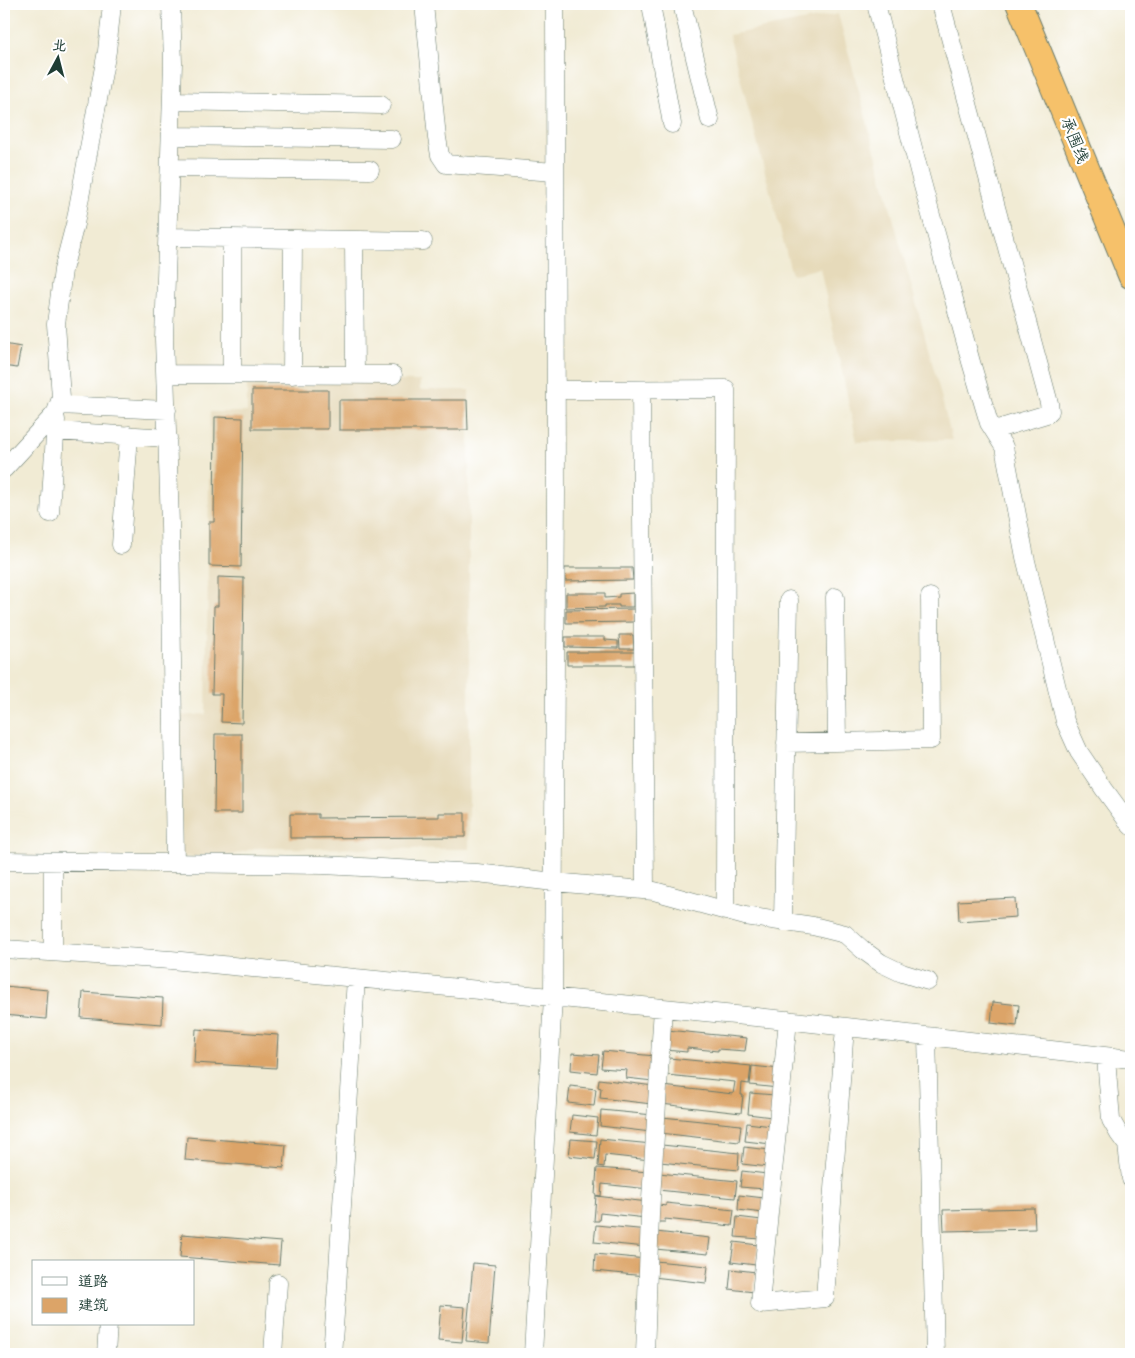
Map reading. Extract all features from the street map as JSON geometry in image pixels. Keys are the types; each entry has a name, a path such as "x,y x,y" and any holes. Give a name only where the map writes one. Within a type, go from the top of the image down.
{"highway":[{"name":"承围线","path":"1019,4 1131,276"}],"street":[{"path":"50,513 57,408 61,398 57,315 63,270 75,224 107,51 112,4"},
{"path":"171,4 173,63 164,339 168,438 175,863"},
{"path":"424,4 437,138 440,155 446,164 555,172"},
{"path":"533,1354 553,997 556,390 555,4"},
{"path":"651,4 672,124"},
{"path":"682,4 710,120"},
{"path":"876,4 968,353 989,423 1004,447 1024,557 1065,721 1079,752 1131,826"},
{"path":"941,4 1050,411 1047,414 994,430"},
{"path":"172,101 381,105"},
{"path":"171,136 392,139"},
{"path":"170,168 370,170"},
{"path":"167,237 423,241"},
{"path":"232,238 232,374"},
{"path":"292,375 293,239"},
{"path":"354,240 355,375"},
{"path":"166,374 393,375"},
{"path":"556,390 726,389 725,911"},
{"path":"641,390 645,890"},
{"path":"57,408 167,410"},
{"path":"4,469 57,408"},
{"path":"55,431 168,438"},
{"path":"121,546 129,435"},
{"path":"834,597 837,742"},
{"path":"786,743 931,740 930,597"},
{"path":"783,922 789,600"},
{"path":"4,861 323,865 477,872 554,882 654,891 744,916 813,926 845,934 881,963 902,973 928,981"},
{"path":"53,862 53,952"},
{"path":"4,949 171,960 553,997 788,1020 1131,1059"},
{"path":"332,1354 356,978"},
{"path":"645,1354 650,1215 663,1008"},
{"path":"788,1020 760,1304 825,1298 845,1027"},
{"path":"927,1036 935,1354"},
{"path":"1106,1056 1111,1120 1127,1145 1131,1179"},
{"path":"273,1354 278,1283"},
{"path":"106,1354 108,1326"}],"shaded area":[{"path":"838,14 952,440 857,442 820,268 792,275 729,35"},
{"path":"247,379 420,381 420,390 469,390 469,849 255,848 232,855 182,857 179,716 206,714 210,412 247,412"}],"building":[{"path":"4,344 21,347 17,368 4,366"},
{"path":"252,390 328,390 328,429 252,429"},
{"path":"339,400 467,400 468,430 339,430"},
{"path":"215,417 243,418 241,567 209,566 209,522 214,522"},
{"path":"565,568 632,568 633,580 565,581"},
{"path":"218,577 244,578 242,723 221,722 222,694 212,694 214,606 218,606"},
{"path":"566,593 605,593 605,598 633,593 633,607 605,605 605,607 566,608"},
{"path":"634,609 634,622 566,623 566,610"},
{"path":"619,635 633,635 634,649 620,649"},
{"path":"565,637 605,637 605,640 618,641 618,648 565,647"},
{"path":"567,652 635,652 635,665 567,665"},
{"path":"215,734 242,734 242,813 214,813"},
{"path":"439,813 465,813 465,837 290,838 290,814 318,814 318,818 439,817"},
{"path":"1015,898 1016,917 959,921 958,901"},
{"path":"4,986 48,990 46,1019 4,1015"},
{"path":"83,992 163,998 162,1024 81,1018"},
{"path":"993,1002 1019,1005 1017,1026 991,1023"},
{"path":"196,1029 278,1035 276,1068 194,1063"},
{"path":"667,1030 747,1038 745,1051 687,1048 687,1052 665,1050"},
{"path":"603,1051 655,1056 653,1081 626,1078 627,1070 601,1068"},
{"path":"572,1053 599,1055 597,1073 571,1070"},
{"path":"669,1058 751,1066 749,1084 742,1083 741,1113 661,1104 663,1086 733,1094 735,1082 667,1075"},
{"path":"752,1066 780,1069 778,1088 750,1085"},
{"path":"599,1079 654,1086 652,1104 600,1098 601,1088 598,1087"},
{"path":"570,1086 596,1089 594,1106 568,1103"},
{"path":"750,1093 775,1095 772,1117 748,1114"},
{"path":"601,1110 653,1115 651,1132 600,1126"},
{"path":"572,1115 598,1118 596,1135 570,1132"},
{"path":"662,1117 741,1125 739,1142 660,1133"},
{"path":"747,1123 772,1126 771,1144 745,1141"},
{"path":"187,1137 286,1145 284,1168 185,1160"},
{"path":"571,1139 597,1141 595,1159 569,1156"},
{"path":"600,1139 652,1144 650,1160 605,1155 604,1167 598,1166"},
{"path":"662,1145 739,1153 738,1170 660,1162"},
{"path":"744,1147 770,1150 768,1167 742,1164"},
{"path":"597,1168 649,1172 649,1189 602,1184 601,1196 595,1195"},
{"path":"742,1171 767,1174 765,1189 740,1187"},
{"path":"659,1173 737,1181 735,1198 658,1190"},
{"path":"739,1195 764,1198 763,1213 738,1210"},
{"path":"596,1196 648,1202 646,1218 600,1213 599,1221 594,1221"},
{"path":"666,1203 734,1210 732,1226 665,1219 665,1222 657,1222 659,1205 666,1206"},
{"path":"1034,1208 1035,1229 944,1231 943,1210"},
{"path":"737,1217 762,1220 760,1239 735,1237"},
{"path":"596,1225 648,1230 646,1247 594,1242"},
{"path":"656,1232 710,1238 708,1254 655,1249"},
{"path":"182,1234 281,1242 279,1265 180,1257"},
{"path":"734,1242 758,1245 756,1265 731,1262"},
{"path":"595,1254 646,1259 645,1276 594,1271"},
{"path":"655,1261 708,1266 706,1283 653,1277"},
{"path":"473,1263 495,1265 489,1343 466,1341"},
{"path":"731,1269 756,1272 754,1292 729,1289"},
{"path":"441,1305 465,1307 462,1342 438,1340"}]}
